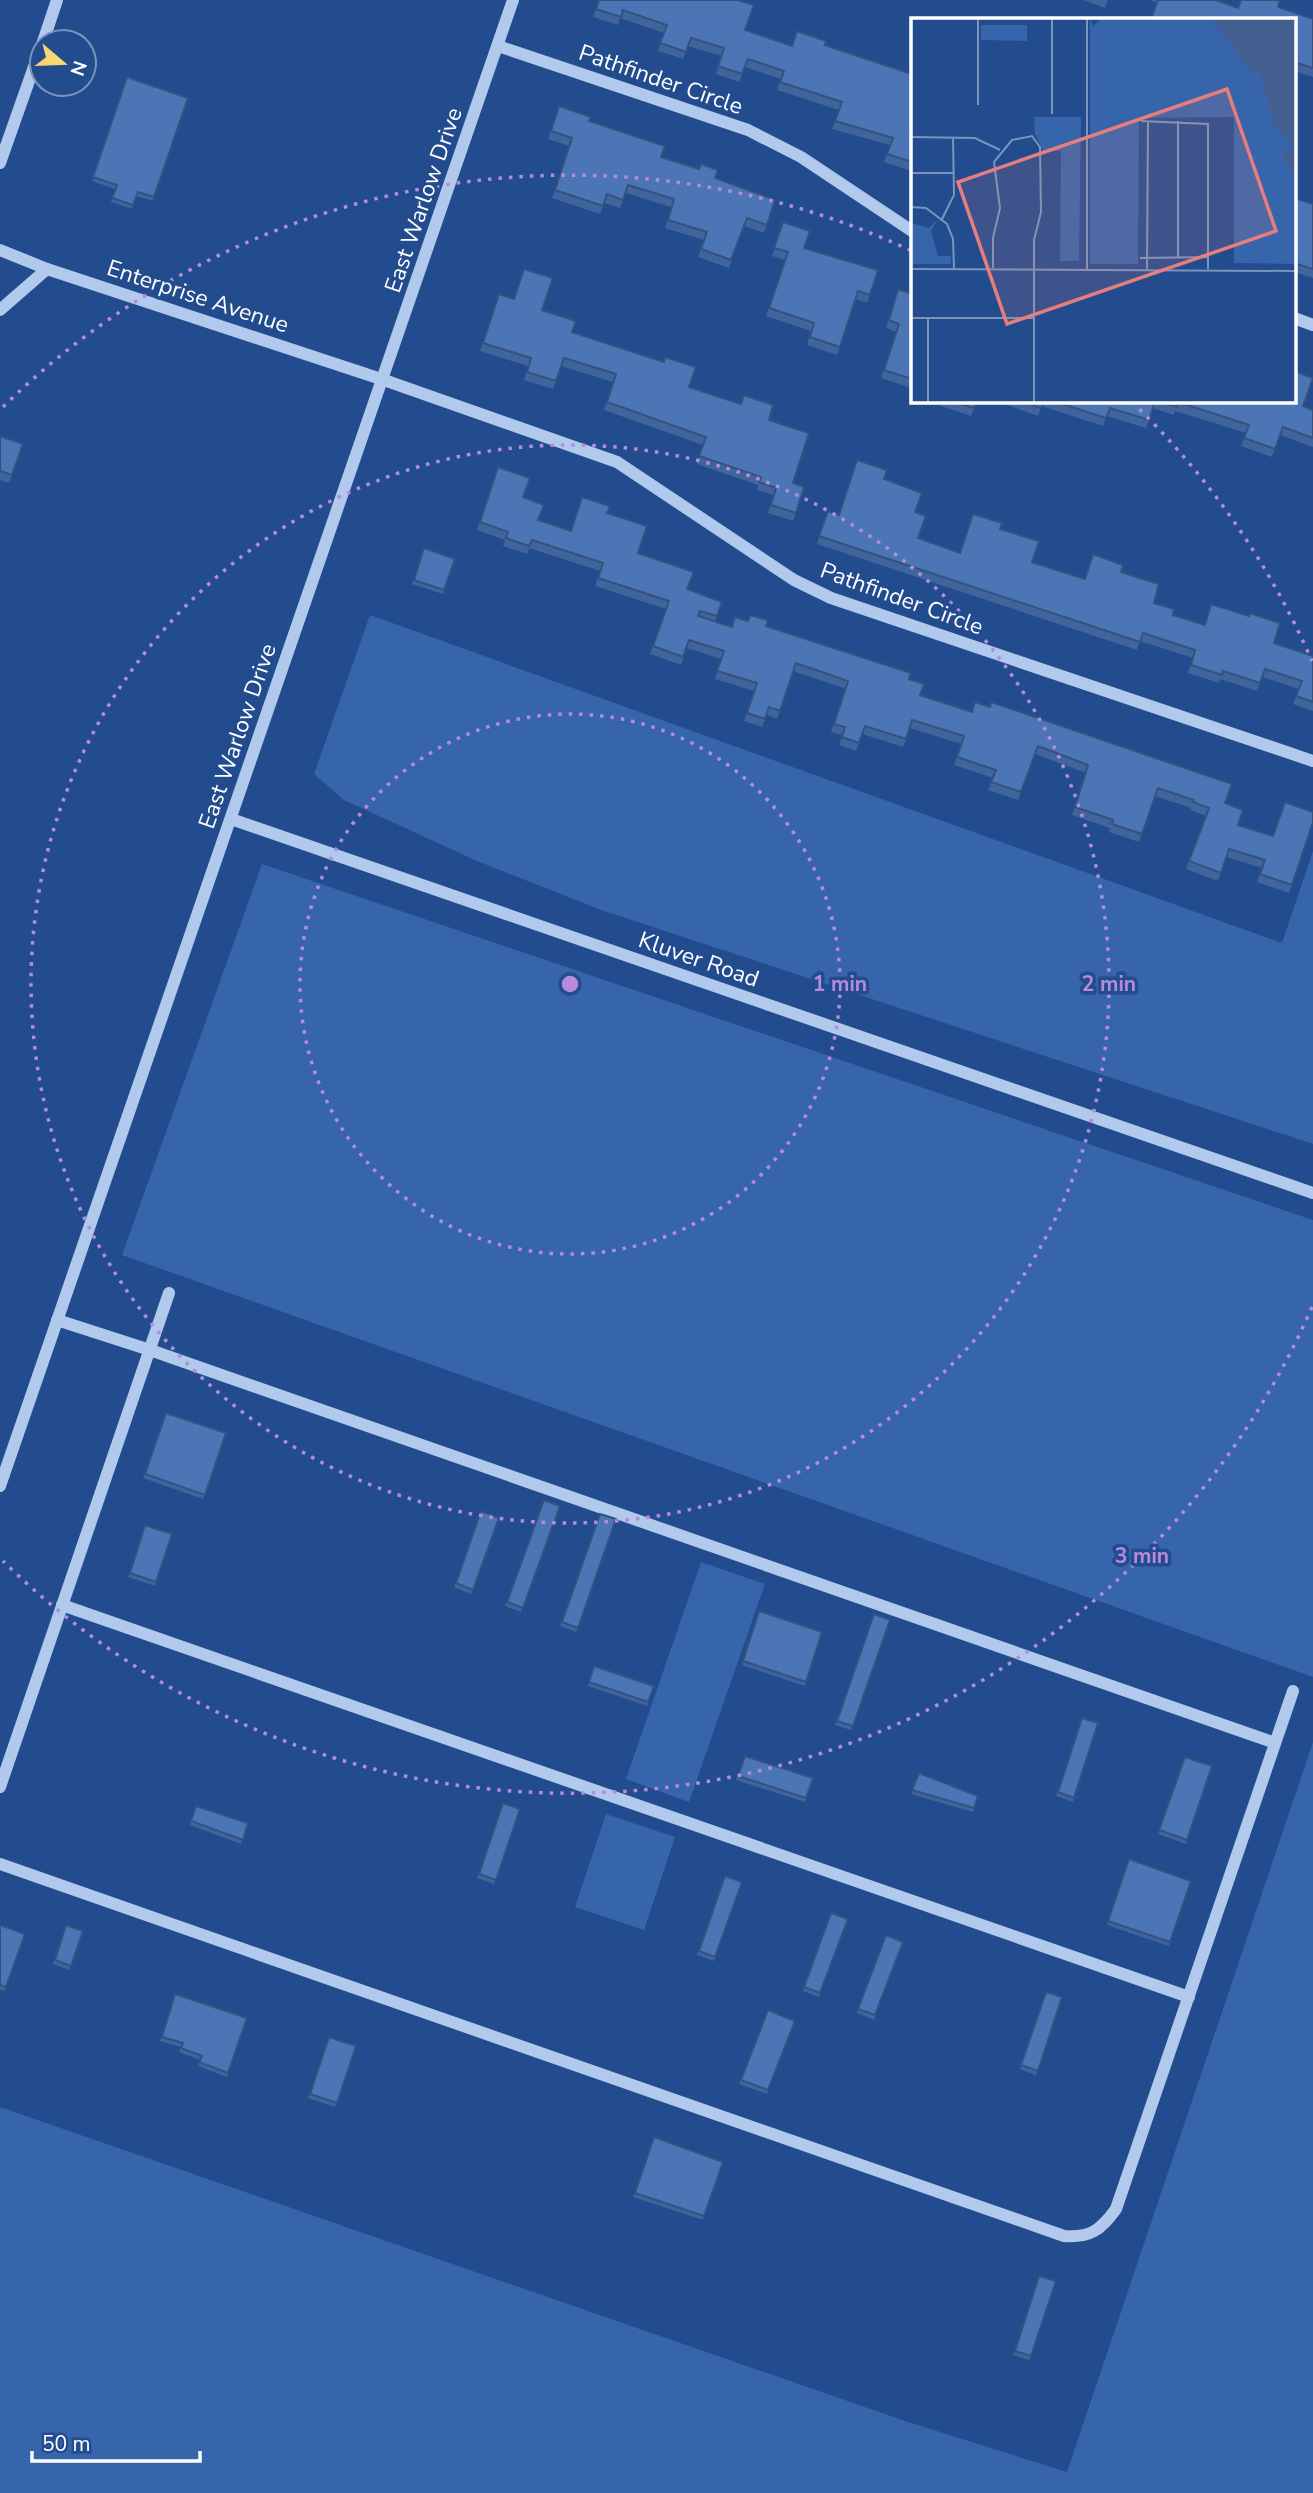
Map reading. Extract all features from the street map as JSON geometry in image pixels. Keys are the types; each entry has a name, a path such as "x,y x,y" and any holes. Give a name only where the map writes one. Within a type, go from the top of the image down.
{"street":[{"path":"47,28 57,0"},
{"name":"East Warlow Drive","path":"0,1486 513,0"},
{"name":"Pathfinder Circle","path":"498,46 748,130 801,158 911,230"},
{"path":"0,163 28,83"},
{"name":"Enterprise Avenue","path":"0,250 47,269 383,380"},
{"path":"0,310 47,269"},
{"path":"1296,319 1313,325"},
{"name":"Pathfinder Circle","path":"383,380 617,462 794,580 831,598 1313,761"},
{"name":"Kluver Road","path":"230,819 1313,1193"},
{"path":"0,1787 169,1293"},
{"path":"57,1320 150,1350 1275,1743"},
{"path":"62,1605 1189,1997"},
{"path":"0,1864 1064,2236 1085,2237 1103,2227 1115,2210 1293,1691"}],"shaded area":[{"path":"370,615 1282,943 1313,851 1313,1144 604,911 477,861 344,800 314,774"},
{"path":"262,864 1313,1220 1313,1677 122,1255"},
{"path":"701,1562 765,1584 689,1802 626,1779"},
{"path":"1313,1742 1313,2493 0,2493 0,2107 908,2422 1067,2472"},
{"path":"606,1814 675,1837 644,1930 575,1907"}],"building":[{"path":"599,0 738,0 754,5 745,30 792,46 797,31 826,41 825,45 911,74 911,162 887,154 893,138 835,121 842,102 780,82 784,71 748,59 742,74 718,66 724,48 691,38 686,52 660,43 667,25 623,10 621,17 596,9"},
{"path":"1158,0 1216,0 1238,8 1241,0 1280,1 1278,7 1313,19 1313,68 1296,63 1296,18 1151,18"},
{"path":"127,77 188,98 154,197 138,192 133,205 112,198 117,185 93,177"},
{"path":"559,106 591,117 589,121 665,146 661,157 699,169 701,164 718,170 715,178 775,200 767,225 747,218 731,260 701,249 707,232 668,220 674,199 628,185 623,200 607,194 603,206 555,190 572,138 551,131"},
{"path":"1296,199 1313,204 1313,269 1296,264"},
{"path":"783,222 810,231 804,248 878,270 870,295 858,291 840,347 810,337 814,323 769,308 788,252 774,248"},
{"path":"524,269 553,278 542,310 576,321 572,332 664,362 665,357 696,367 689,387 741,404 744,395 773,405 769,420 809,433 793,483 804,487 796,513 771,505 776,488 759,482 761,477 699,456 706,437 607,402 616,374 564,358 556,381 527,372 531,358 483,343 499,294 514,299"},
{"path":"898,289 911,294 911,379 884,370 899,324 889,320"},
{"path":"1296,372 1313,378 1303,406 1313,410 1313,438 1283,427 1275,449 1244,438 1249,425 1178,402 1296,402"},
{"path":"955,402 977,402 974,408"},
{"path":"1025,402 1044,402 1041,408"},
{"path":"1056,402 1155,402 1149,420 1110,408 1106,418"},
{"path":"1161,402 1178,402 1177,407"},
{"path":"0,436 23,444 12,475 0,471"},
{"path":"857,460 887,470 884,479 922,493 915,512 926,516 918,538 960,553 973,514 1002,523 1000,529 1039,541 1032,562 1085,579 1093,554 1123,565 1121,572 1159,584 1154,603 1174,609 1173,615 1205,625 1211,604 1280,623 1274,643 1313,656 1313,702 1296,696 1302,681 1265,669 1260,683 1223,671 1222,675 1191,665 1195,650 1143,633 1140,642 819,536 828,511 839,515"},
{"path":"498,467 530,478 523,497 544,505 538,520 571,531 582,497 610,506 607,513 647,526 638,553 694,572 687,589 722,602 717,616 700,611 698,616 732,627 735,617 748,621 750,615 768,620 766,626 911,673 909,679 924,684 920,695 972,712 975,702 990,707 991,702 1232,784 1225,803 1243,810 1238,825 1273,836 1285,802 1313,812 1313,822 1292,885 1260,874 1265,860 1229,849 1221,873 1189,861 1209,808 1193,802 1194,800 1158,788 1142,834 1112,824 1113,820 1075,807 1088,765 1038,746 1021,792 991,782 996,770 957,757 964,736 912,720 906,739 865,726 859,743 842,737 845,727 834,724 848,681 796,663 780,711 769,707 765,719 747,713 757,683 717,671 724,651 689,640 683,657 653,646 669,601 598,578 603,563 532,540 529,546 506,538 508,532 480,522"},
{"path":"424,548 455,559 444,590 414,580"},
{"path":"166,1413 226,1433 205,1495 145,1474"},
{"path":"544,1500 560,1506 523,1608 507,1602"},
{"path":"481,1511 499,1518 473,1590 456,1583"},
{"path":"600,1514 616,1519 578,1628 562,1622"},
{"path":"145,1525 172,1534 156,1582 130,1573"},
{"path":"759,1611 822,1632 806,1682 743,1661"},
{"path":"874,1614 890,1620 853,1726 837,1721"},
{"path":"594,1666 654,1686 648,1702 589,1682"},
{"path":"1082,1718 1098,1723 1074,1798 1058,1792"},
{"path":"745,1756 813,1778 806,1798 738,1776"},
{"path":"1185,1757 1212,1766 1187,1840 1159,1830"},
{"path":"919,1773 978,1796 974,1808 912,1790"},
{"path":"503,1803 520,1809 496,1880 479,1874"},
{"path":"196,1806 248,1823 243,1840 191,1821"},
{"path":"1129,1859 1191,1881 1170,1942 1108,1921"},
{"path":"725,1876 742,1882 715,1957 699,1951"},
{"path":"831,1913 848,1919 820,1993 804,1987"},
{"path":"0,1925 25,1934 6,1987 0,1985"},
{"path":"66,1925 83,1931 71,1966 55,1960"},
{"path":"886,1935 903,1942 875,2015 858,2009"},
{"path":"1046,1992 1062,1997 1038,2071 1021,2065"},
{"path":"175,1994 247,2018 228,2073 199,2062 202,2056 181,2048 183,2043 162,2037"},
{"path":"768,2010 795,2021 768,2090 741,2080"},
{"path":"329,2037 356,2046 337,2103 310,2094"},
{"path":"654,2137 723,2162 704,2216 635,2193"},
{"path":"1039,2276 1056,2281 1031,2356 1015,2351"}]}
